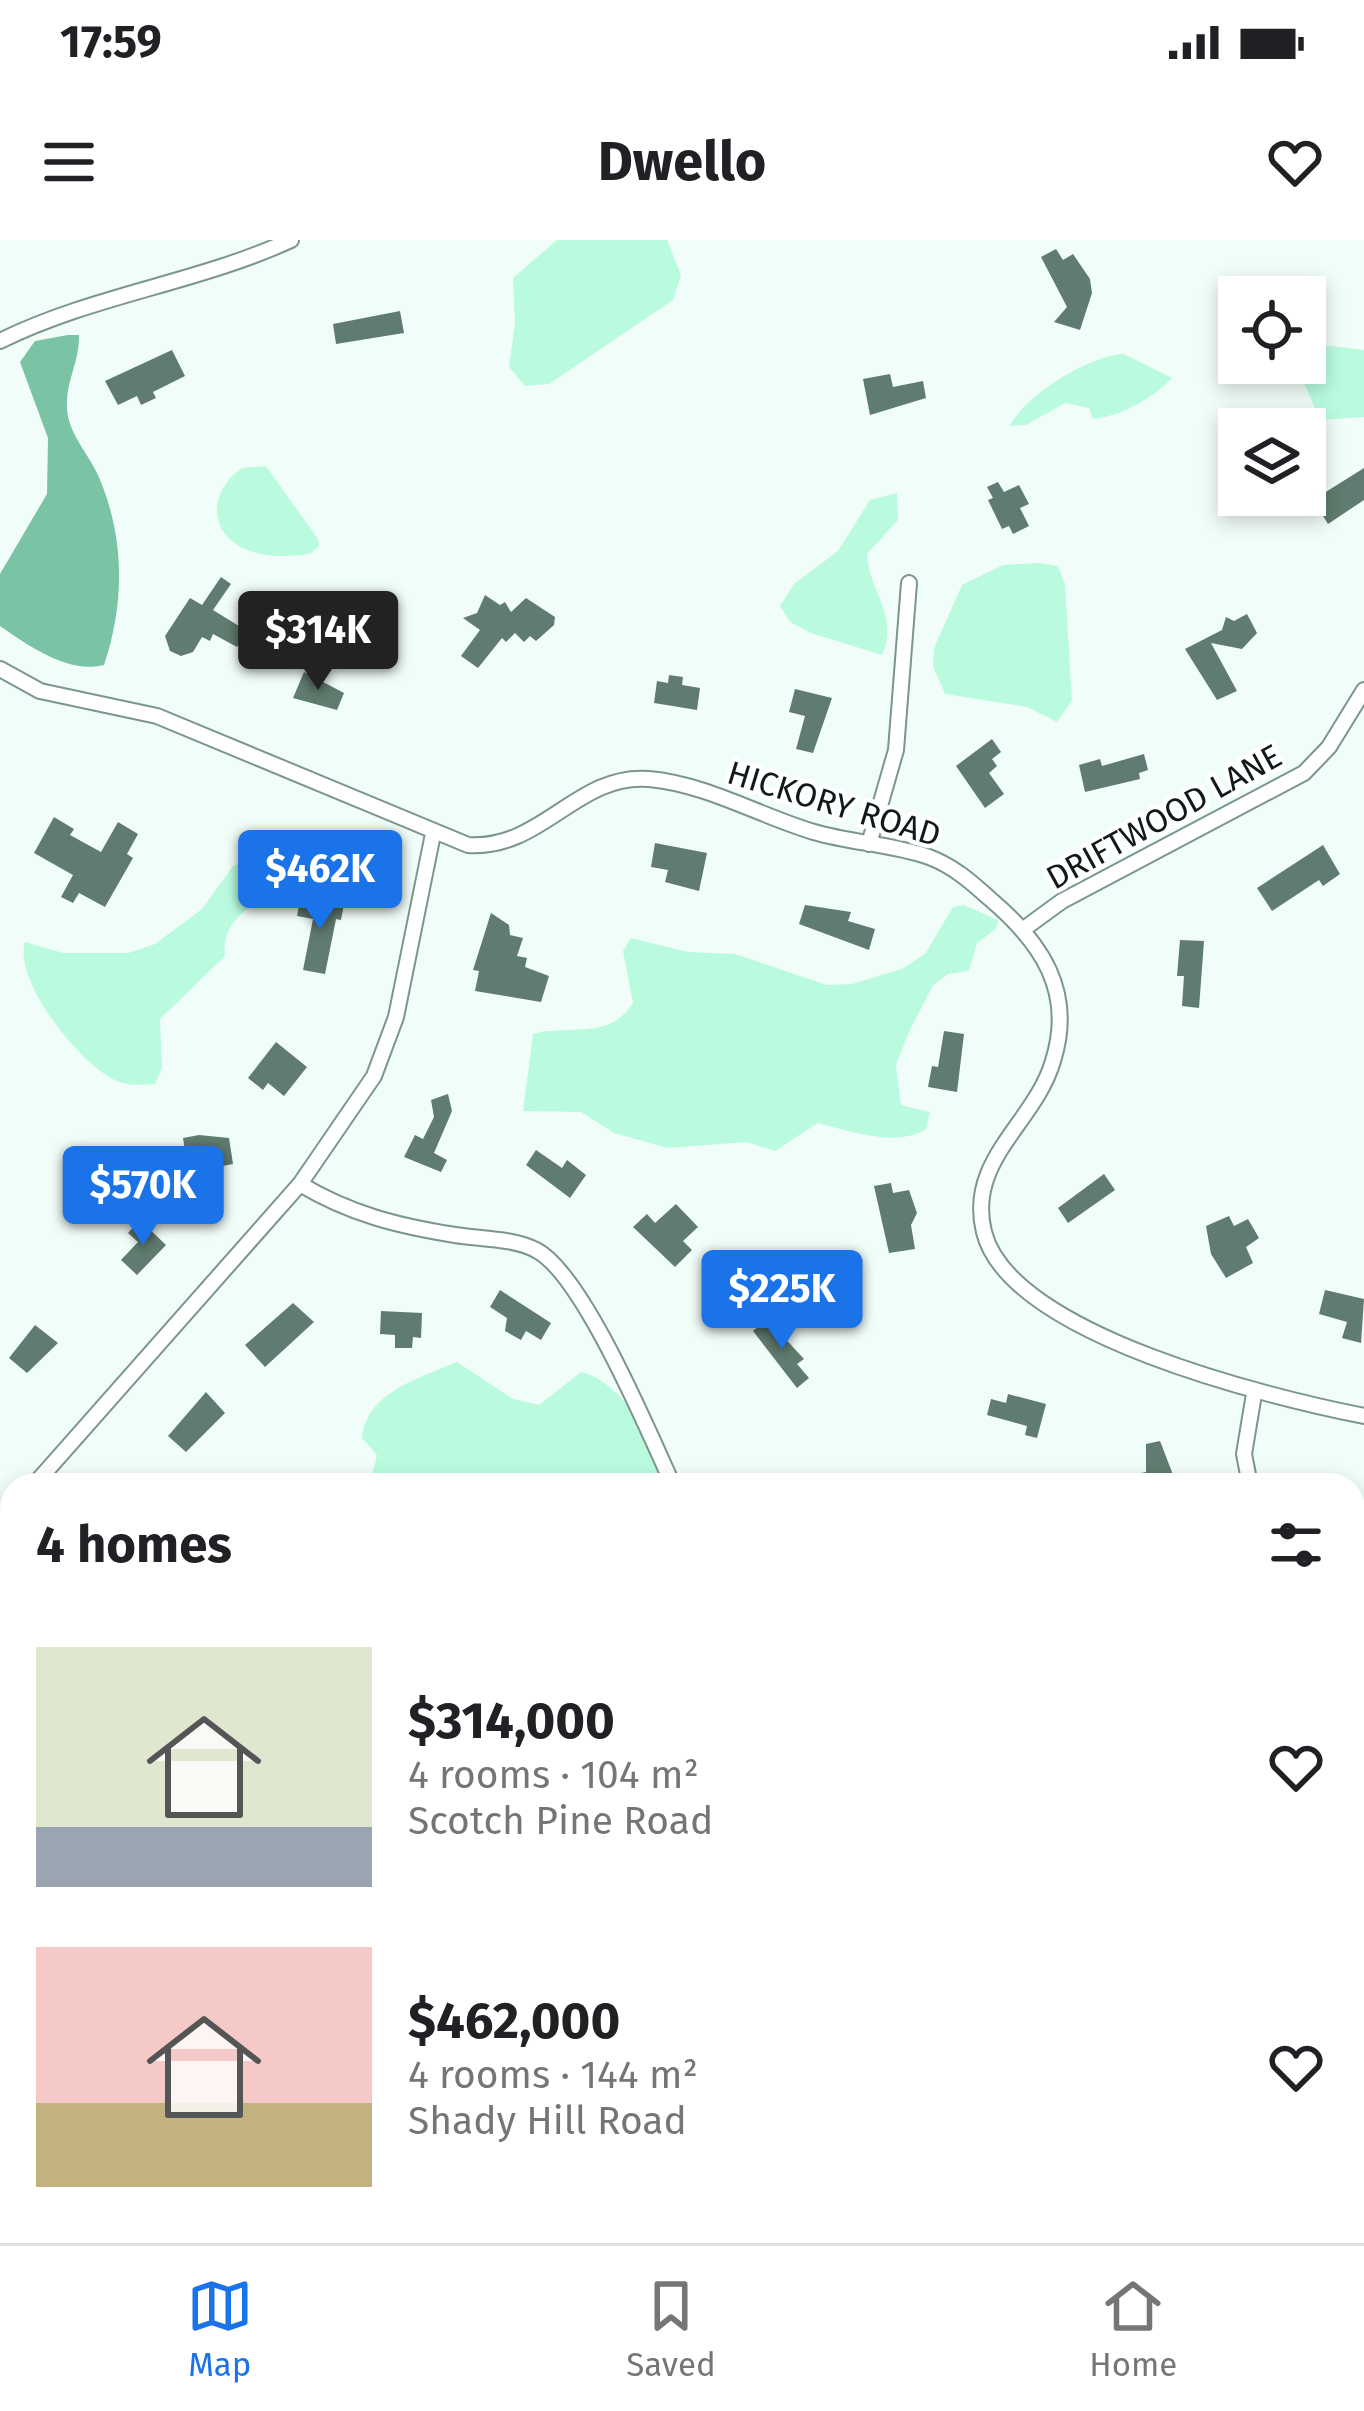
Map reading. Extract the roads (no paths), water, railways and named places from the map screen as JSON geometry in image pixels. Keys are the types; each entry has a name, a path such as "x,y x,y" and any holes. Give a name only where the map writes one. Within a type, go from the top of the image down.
{"street":[{"path":"0,341 38,322 235,264 291,240"},
{"path":"869,844 896,750 909,583"},
{"name":"HICKORY ROAD","path":"0,669 40,691 157,716 468,845 518,840 588,789 622,779 653,779 869,844 927,856 957,870 1025,928 1058,984 1063,1017 1052,1066 994,1158 980,1197 985,1237 1008,1274 1054,1310 1110,1339 1254,1394 1364,1416"},
{"name":"DRIFTWOOD LANE","path":"1025,928 1062,901 1304,773 1329,746 1364,690"},
{"path":"45,1473 300,1184 374,1076 396,1017 433,834"},
{"path":"300,1184 340,1208 400,1227 536,1250 560,1270 629,1389 668,1473"},
{"path":"1248,1473 1244,1454 1254,1394"}]}
